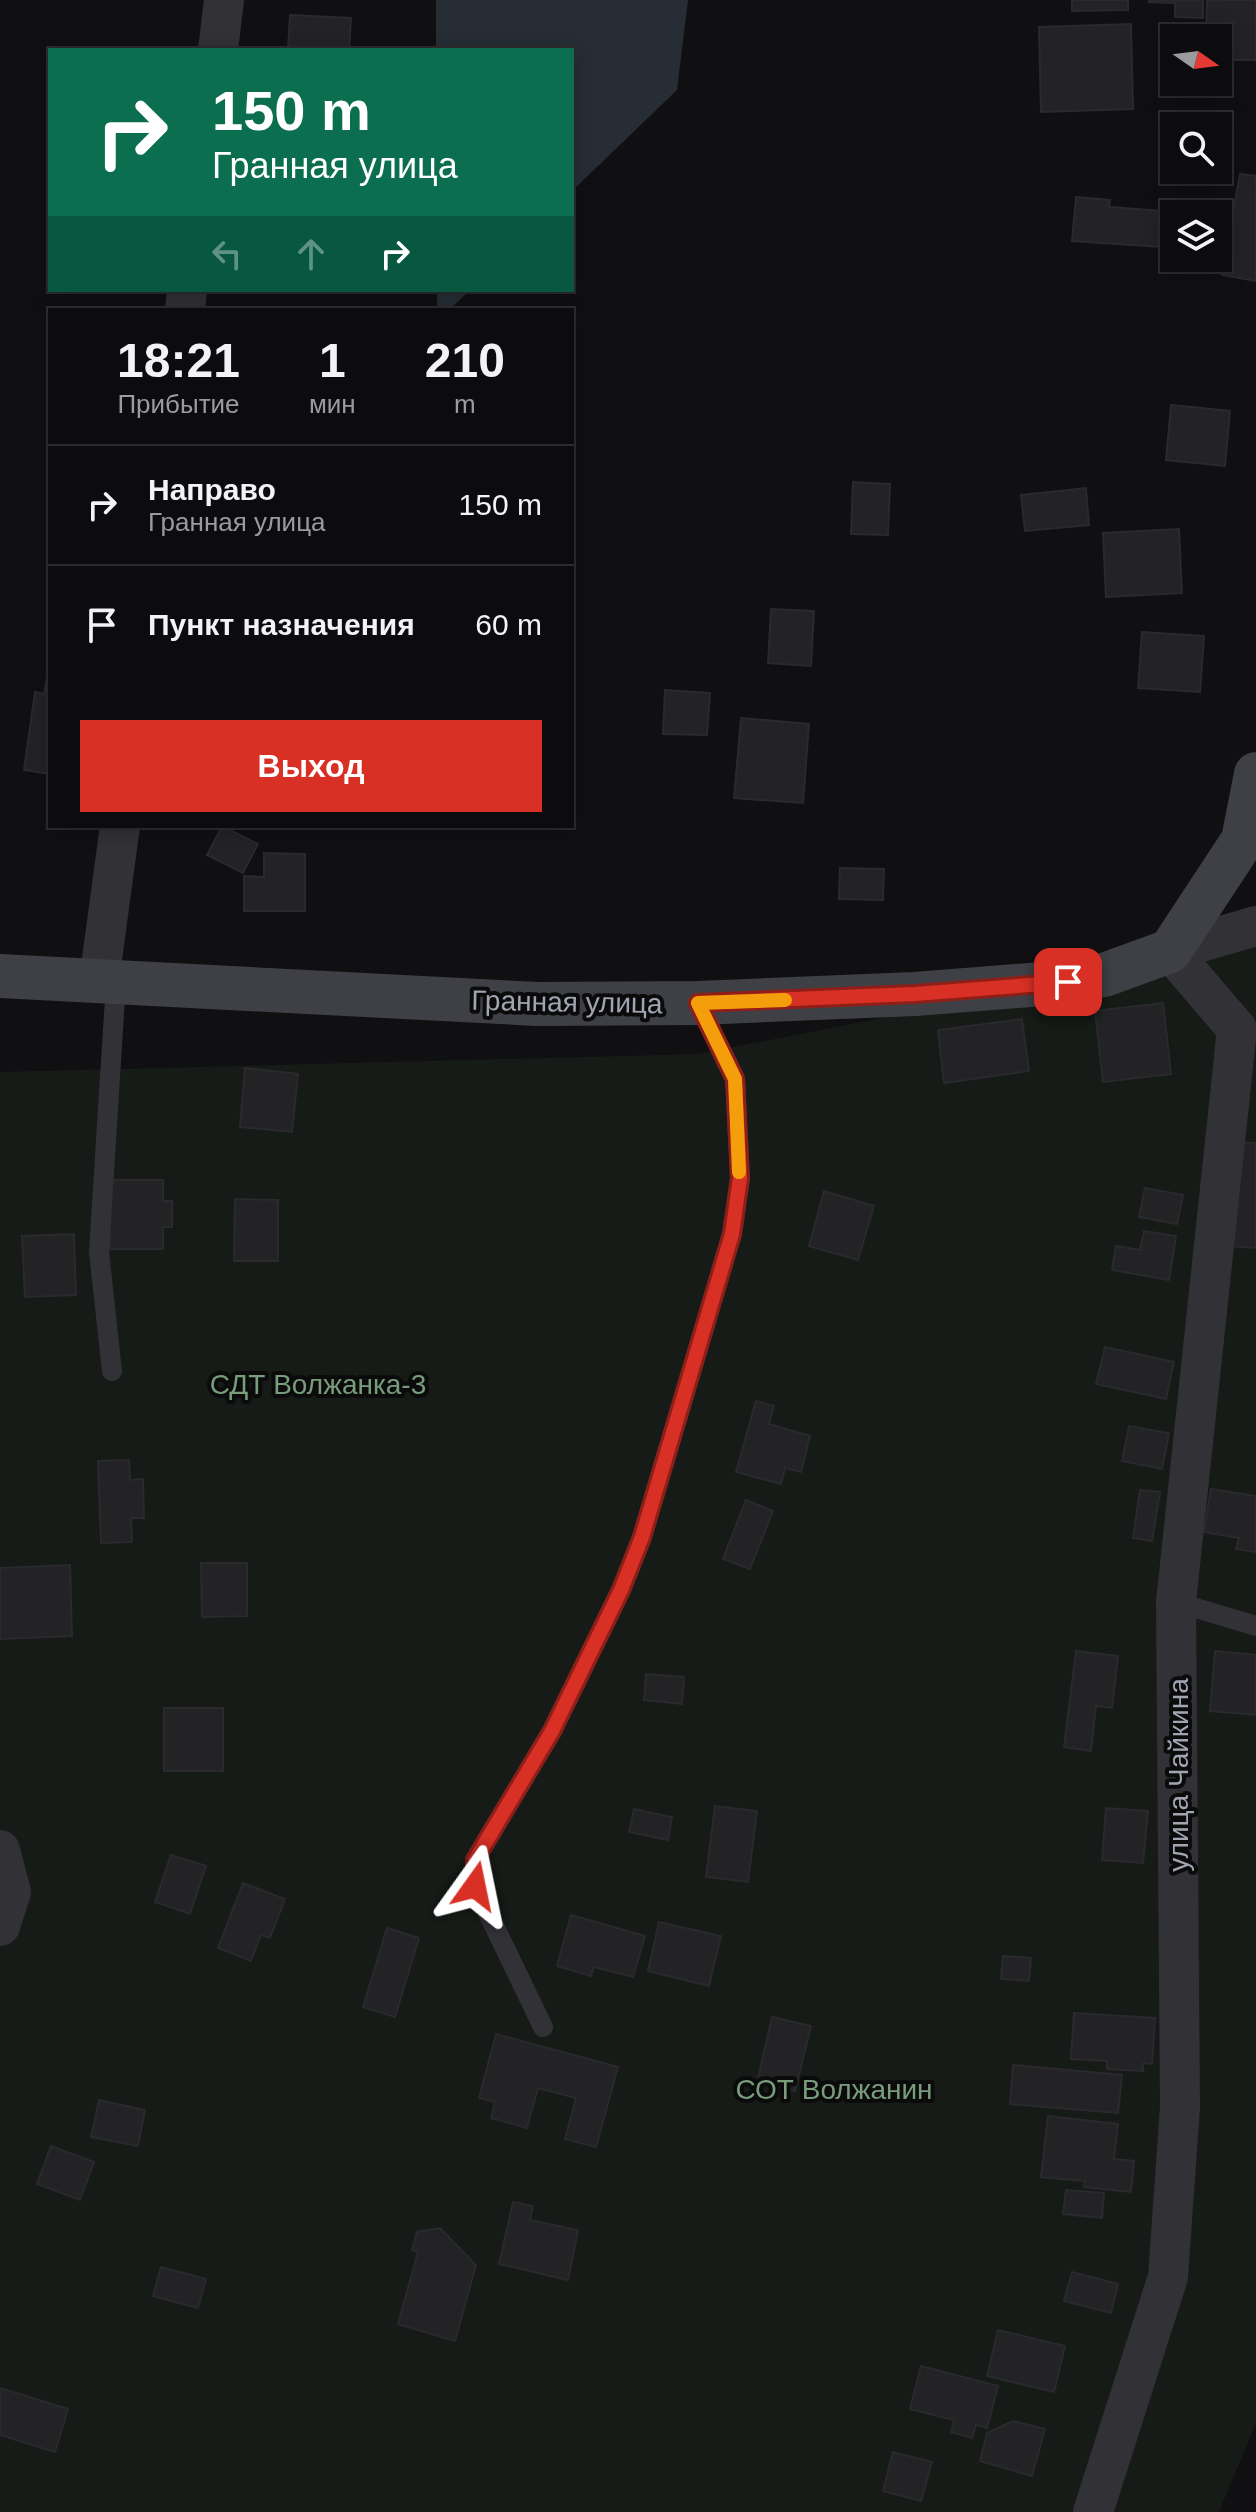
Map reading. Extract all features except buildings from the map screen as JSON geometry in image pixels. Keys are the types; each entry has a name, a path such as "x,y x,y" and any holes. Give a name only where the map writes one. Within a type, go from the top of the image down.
{"street":[{"path":"218,48 224,0"},
{"path":"1170,951 1243,840 1256,774"},
{"path":"108,982 120,828"},
{"path":"1170,951 1256,926"},
{"name":"Гранная улица","path":"0,976 537,1004 698,1003 915,994 1068,982 1104,975 1170,951"},
{"name":"улица Чайкина","path":"1093,2512 1168,2277 1180,2107 1176,1602 1237,1029 1170,951"},
{"path":"0,1850 11,1892 0,1926"}],"lane":[{"path":"108,982 99,1252 112,1371"},
{"path":"543,2027 475,1886 475,1860 552,1731 621,1590 642,1537 732,1234 740,1178 735,1079 698,1003"},
{"path":"1176,1602 1256,1626"}],"green space":[{"name":"СОТ Волжанин","path":"1256,945 1256,2423 1219,2512 0,2512 0,1072 698,1054"}],"shaded area":[{"path":"436,0 688,0 677,90 574,189 574,48 436,48"},
{"path":"437,292 468,292 451,308 437,308"}],"slow traffic":[{"path":"739,1172 735,1079 698,1003 785,1000"}],"route":[{"path":"475,1886 475,1860 552,1731 621,1590 642,1537 732,1234 740,1178 735,1079 698,1003 915,994 1068,982"}],"park label":[{"name":"СДТ Волжанка-3","path":"318,1384"}]}
